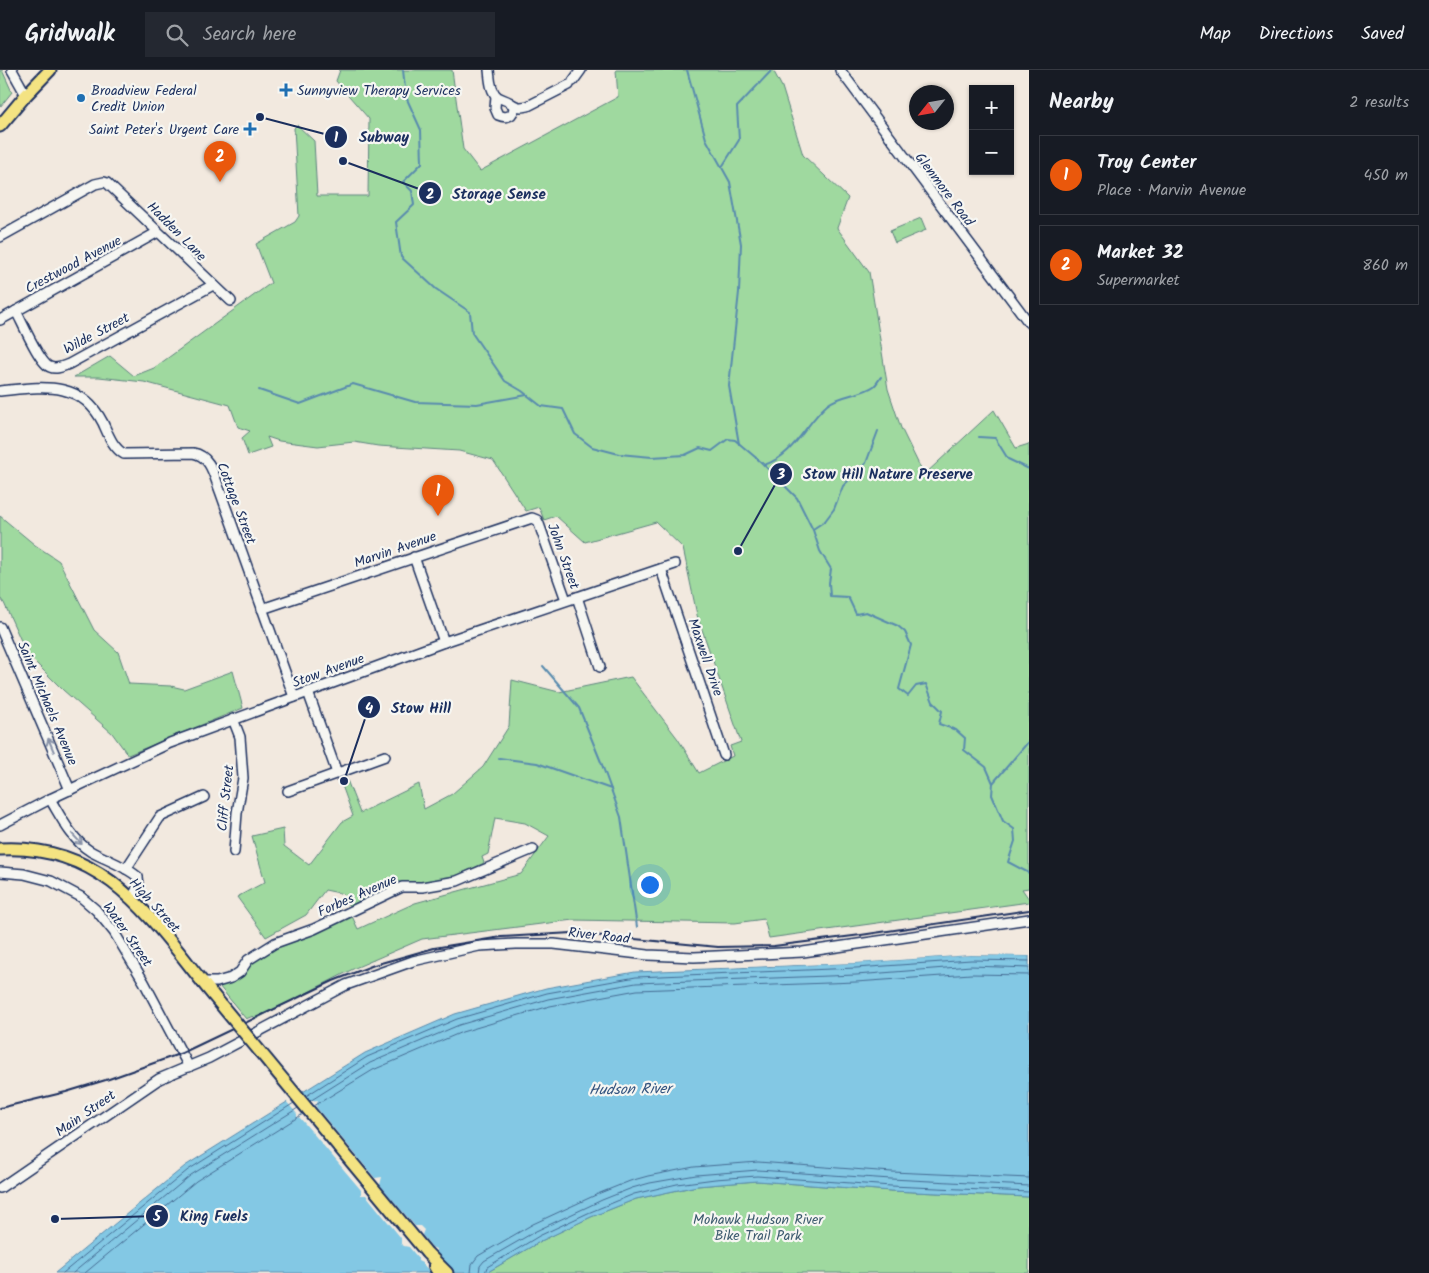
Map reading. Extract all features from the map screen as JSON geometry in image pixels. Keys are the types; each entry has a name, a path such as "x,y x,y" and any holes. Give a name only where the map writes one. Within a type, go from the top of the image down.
{"main road":[{"path":"0,126 50,70"},
{"name":"High Street","path":"0,849 42,851 75,861 105,876 132,898 427,1254"},
{"path":"427,1254 438,1270"},
{"path":"427,1254 448,1273"}],"street":[{"path":"12,70 26,95"},
{"path":"489,70 492,89 496,96 495,105 498,114 504,117 511,115 514,106"},
{"path":"496,96 510,102 514,106 521,108 528,106 571,83 581,70"},
{"name":"Glenmore Road","path":"840,70 1029,324"},
{"name":"Hadden Lane","path":"0,237 95,184 104,182 111,185 231,301"},
{"name":"Crestwood Avenue","path":"0,320 158,232"},
{"name":"Wilde Street","path":"16,311 42,359 50,367 58,368 69,364 213,285"},
{"name":"Cottage Street","path":"0,391 59,388 78,395 94,408 112,442 124,454 193,452 203,455 211,466 294,697"},
{"name":"Marvin Avenue","path":"262,609 528,518 537,520"},
{"name":"John Street","path":"537,520 566,600"},
{"path":"414,557 444,642"},
{"name":"Stow Avenue","path":"0,825 50,799 170,743 444,642 675,564"},
{"name":"Maxwell Drive","path":"661,568 724,755"},
{"path":"577,597 600,667"},
{"name":"Saint Michaels Avenue","path":"0,628 70,790"},
{"path":"308,692 337,773"},
{"name":"Cliff Street","path":"233,719 240,737 243,778 237,813 234,852"},
{"path":"288,790 385,756"},
{"path":"126,869 160,818 204,796"},
{"path":"50,799 70,832 83,846 138,877 140,881 138,889 132,898"},
{"name":"Forbes Avenue","path":"202,982 216,982 232,978 248,960 276,943 314,929 402,887 422,887 457,880 533,849"},
{"name":"Water Street","path":"0,872 24,874 51,881 81,897 96,910 114,932 144,982 189,1067"},
{"name":"River Road","path":"189,1067 346,985 413,961 480,946 554,944 667,956 731,957 803,952 1029,919"},
{"name":"Main Street","path":"0,1188 159,1079 189,1067"}],"green space":[{"path":"0,70 2,70 12,92 0,107"},
{"path":"340,70 452,70 463,149 480,171 618,97 616,70 773,70 782,87 803,155 848,198 837,228 869,272 888,389 901,428 924,475 994,410 1016,448 1029,444 1029,888 1022,889 1029,902 769,938 764,919 735,923 573,920 422,939 355,968 256,1019 253,1016 246,1019 219,986 263,953 351,914 358,929 415,903 521,874 549,836 525,823 495,818 488,854 482,857 484,863 454,877 401,886 349,907 344,894 325,890 306,915 266,937 237,897 265,882 252,836 283,829 284,846 309,865 342,822 353,816 339,777 345,775 360,813 419,784 424,809 452,794 483,767 509,726 512,680 559,692 631,677 678,739 699,773 733,756 730,746 741,742 697,615 683,548 656,522 585,542 556,516 544,520 539,507 526,511 493,460 459,451 378,446 354,442 318,446 279,441 267,437 271,447 248,455 242,438 250,431 238,427 230,405 144,382 99,377 74,377 110,356 134,376 154,368 271,283 256,244 295,222 299,216 294,128 297,125 314,141 317,196 368,196 369,119 336,81"},
{"path":"921,218 926,230 895,243 890,231"},
{"path":"0,516 35,545 59,561 94,630 118,652 129,684 171,686 184,689 233,671 243,708 128,755 112,733 63,690 27,654 0,598"},
{"name":"Mohawk Hudson River Bike Trail Park","path":"757,1181 891,1191 1029,1197 1029,1273 486,1273 541,1241 591,1217 636,1199 697,1186"}],"water":[{"name":"Hudson River","path":"971,955 1029,956 1029,1197 891,1191 757,1181 697,1186 636,1199 591,1217 541,1241 486,1273 55,1273 185,1166 365,1053 455,1014 546,988 635,972 855,963"}],"pier":[{"path":"971,952 1029,954 1029,956 971,955 855,963 716,968 716,965 855,961"},
{"path":"301,1090 310,1101 318,1100 316,1107 375,1178 382,1177 380,1185 415,1226 420,1226 424,1230 422,1235 436,1249 436,1252 453,1273 431,1273 418,1261 418,1258 409,1247 401,1244 401,1238 366,1195 361,1195 361,1190 300,1118 297,1117 297,1114 285,1100"}],"waterway":[{"path":"403,70 406,97 421,130 422,163 403,182 412,191 414,205 396,222 401,257 436,289 470,312 472,333 505,381 541,406 563,409 575,434 592,447 619,454 652,457 685,455 700,448 712,451 728,439 735,440 761,462 797,498 813,530 820,551 831,569 830,596 848,597 856,614 866,612 898,626 905,632 911,645 899,689 908,696 916,686 926,684 933,702 942,711 939,724 956,730 965,738 964,750 986,767 993,783 992,795 1003,821 1014,829 1015,841 1008,862 1029,873"},
{"path":"687,70 706,139 730,182 741,244 739,292 729,386 739,444"},
{"path":"722,167 739,140 737,107 772,70"},
{"path":"764,465 784,454 827,405 838,399 869,389 881,377"},
{"path":"259,390 300,404 353,384 415,402 477,404 527,395"},
{"path":"813,529 825,521 834,509 843,486 866,463 878,431"},
{"path":"979,437 995,438 1008,459 1029,469"},
{"path":"543,666 579,708 621,817 637,927"},
{"path":"993,783 1029,741"},
{"path":"499,758 537,763 611,789"}],"railway":[{"path":"0,1108 66,1092 182,1053 333,981 374,965 434,948 501,937 572,933 718,947 774,946 1029,910"}],"place":[{"name":"Sunnyview Therapy Services","path":"286,90"},
{"name":"Broadview Federal Credit Union","path":"81,98"},
{"name":"Subway","path":"260,117"},
{"name":"Saint Peter's Urgent Care","path":"250,129"},
{"name":"Storage Sense","path":"343,161"},
{"name":"Market 32","path":"220,182"},
{"name":"Troy Center","path":"438,516"},
{"name":"Stow Hill Nature Preserve","path":"738,551"},
{"name":"Stow Hill","path":"344,781"},
{"name":"King Fuels","path":"55,1219"}]}
